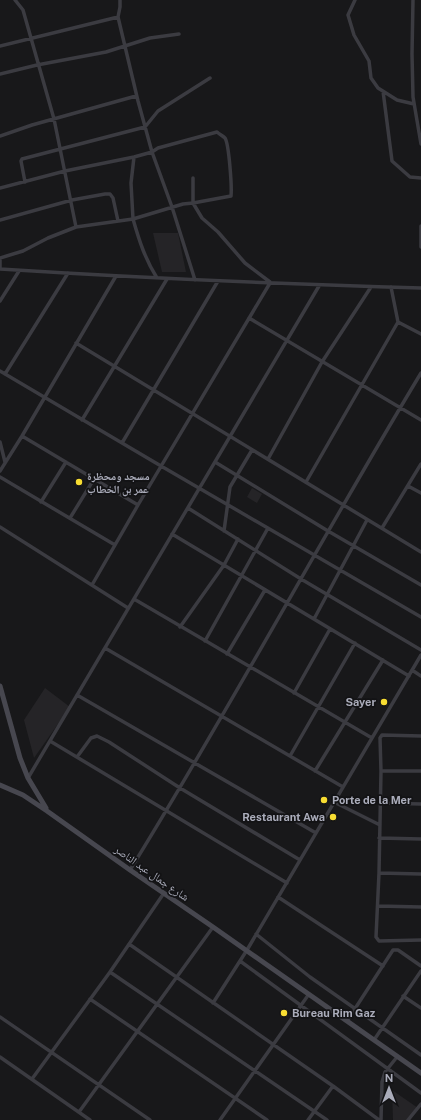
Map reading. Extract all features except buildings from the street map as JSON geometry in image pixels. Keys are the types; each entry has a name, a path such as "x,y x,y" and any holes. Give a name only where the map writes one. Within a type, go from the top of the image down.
{"main road":[{"name":"شارع جمال عبد الناصر","path":"0,686 18,752 28,778 47,811"},
{"name":"شارع جمال عبد الناصر","path":"0,785 23,795 47,811 421,1073"}],"street":[{"path":"14,0 23,10 37,65 54,119 68,190 72,200 76,227"},
{"path":"120,0 118,17 136,96 152,152 172,207 195,280"},
{"path":"355,0 348,14 354,35 369,61 371,78 378,88 397,100 414,104"},
{"path":"413,0 412,54 414,104 421,144"},
{"path":"0,46 118,17"},
{"path":"0,74 37,65 106,52 150,38 179,34"},
{"path":"25,182 21,161 22,159 145,127 158,111 210,78"},
{"path":"383,91 392,161 410,177 421,178"},
{"path":"0,136 136,96"},
{"path":"0,188 65,171 134,157 152,152 158,148 217,132 225,138 228,146 232,188 231,196 172,207 133,219 76,227 48,238 23,251 0,258 0,269 319,286 421,288"},
{"path":"134,157 131,183 133,219 148,264 157,278"},
{"path":"193,178 193,203 202,218 218,232 245,263 270,283"},
{"path":"0,220 93,195 110,194 113,198 118,221"},
{"path":"421,226 421,247"},
{"path":"0,301 19,270"},
{"path":"5,374 68,273"},
{"path":"0,471 116,276"},
{"path":"82,420 167,279"},
{"path":"122,443 218,281"},
{"path":"92,585 114,545 270,283"},
{"path":"28,778 319,286"},
{"path":"268,459 322,362 371,287"},
{"path":"306,482 398,322 391,287"},
{"path":"249,318 421,420"},
{"path":"398,322 421,334"},
{"path":"76,343 421,552"},
{"path":"0,371 421,617"},
{"path":"130,870 222,717 343,505 421,373"},
{"path":"22,436 138,505"},
{"path":"0,442 5,462"},
{"path":"224,531 230,487 252,450"},
{"path":"41,502 66,462"},
{"path":"215,462 328,531 421,585"},
{"path":"382,528 408,486 420,470 421,464"},
{"path":"0,477 114,545"},
{"path":"70,518 94,479"},
{"path":"408,486 421,493"},
{"path":"188,508 301,579 421,650"},
{"path":"314,619 367,520"},
{"path":"0,527 128,608"},
{"path":"205,641 268,528"},
{"path":"172,534 409,676"},
{"path":"180,626 224,565 238,539"},
{"path":"227,654 265,590"},
{"path":"134,599 372,738"},
{"path":"294,693 330,629"},
{"path":"290,756 354,643"},
{"path":"105,648 343,787"},
{"path":"213,1003 247,950 421,655"},
{"path":"315,771 383,660"},
{"path":"412,670 421,676"},
{"path":"77,695 316,833"},
{"path":"77,757 91,738 97,736 300,860"},
{"path":"421,736 381,736 380,740 380,825 376,937 378,940 421,940"},
{"path":"50,741 287,883"},
{"path":"381,771 421,771"},
{"path":"334,802 380,825"},
{"path":"380,803 421,804"},
{"path":"379,838 421,839"},
{"path":"379,873 421,874"},
{"path":"32,1079 110,972 164,894"},
{"path":"278,898 383,966"},
{"path":"378,906 421,907"},
{"path":"79,1112 213,926"},
{"path":"256,934 310,976 421,1055"},
{"path":"129,944 380,1120"},
{"path":"348,1021 392,951 396,949 421,966"},
{"path":"240,961 421,1093"},
{"path":"374,1040 421,971"},
{"path":"110,972 327,1120"},
{"path":"220,1120 309,994"},
{"path":"403,996 421,1008"},
{"path":"90,999 267,1120"},
{"path":"0,1017 150,1120"},
{"path":"0,1057 90,1120"},
{"path":"380,1120 382,1082 385,1072 397,1057"},
{"path":"308,1120 333,1086"},
{"path":"408,1120 421,1104"}],"shaded area":[{"path":"153,233 178,233 186,272 162,272"},
{"path":"252,488 262,494 257,503 247,497"},
{"path":"45,688 70,707 34,758 24,720"},
{"path":"392,1090 418,1108 410,1120 393,1120"}],"place":[{"name":"مسجد ومحظرة عمر بن الخطاب","path":"79,482"},
{"name":"Sayer","path":"384,702"},
{"name":"Porte de la Mer","path":"324,800"},
{"name":"Restaurant Awa","path":"333,817"},
{"name":"Bureau Rim Gaz","path":"284,1013"}]}
